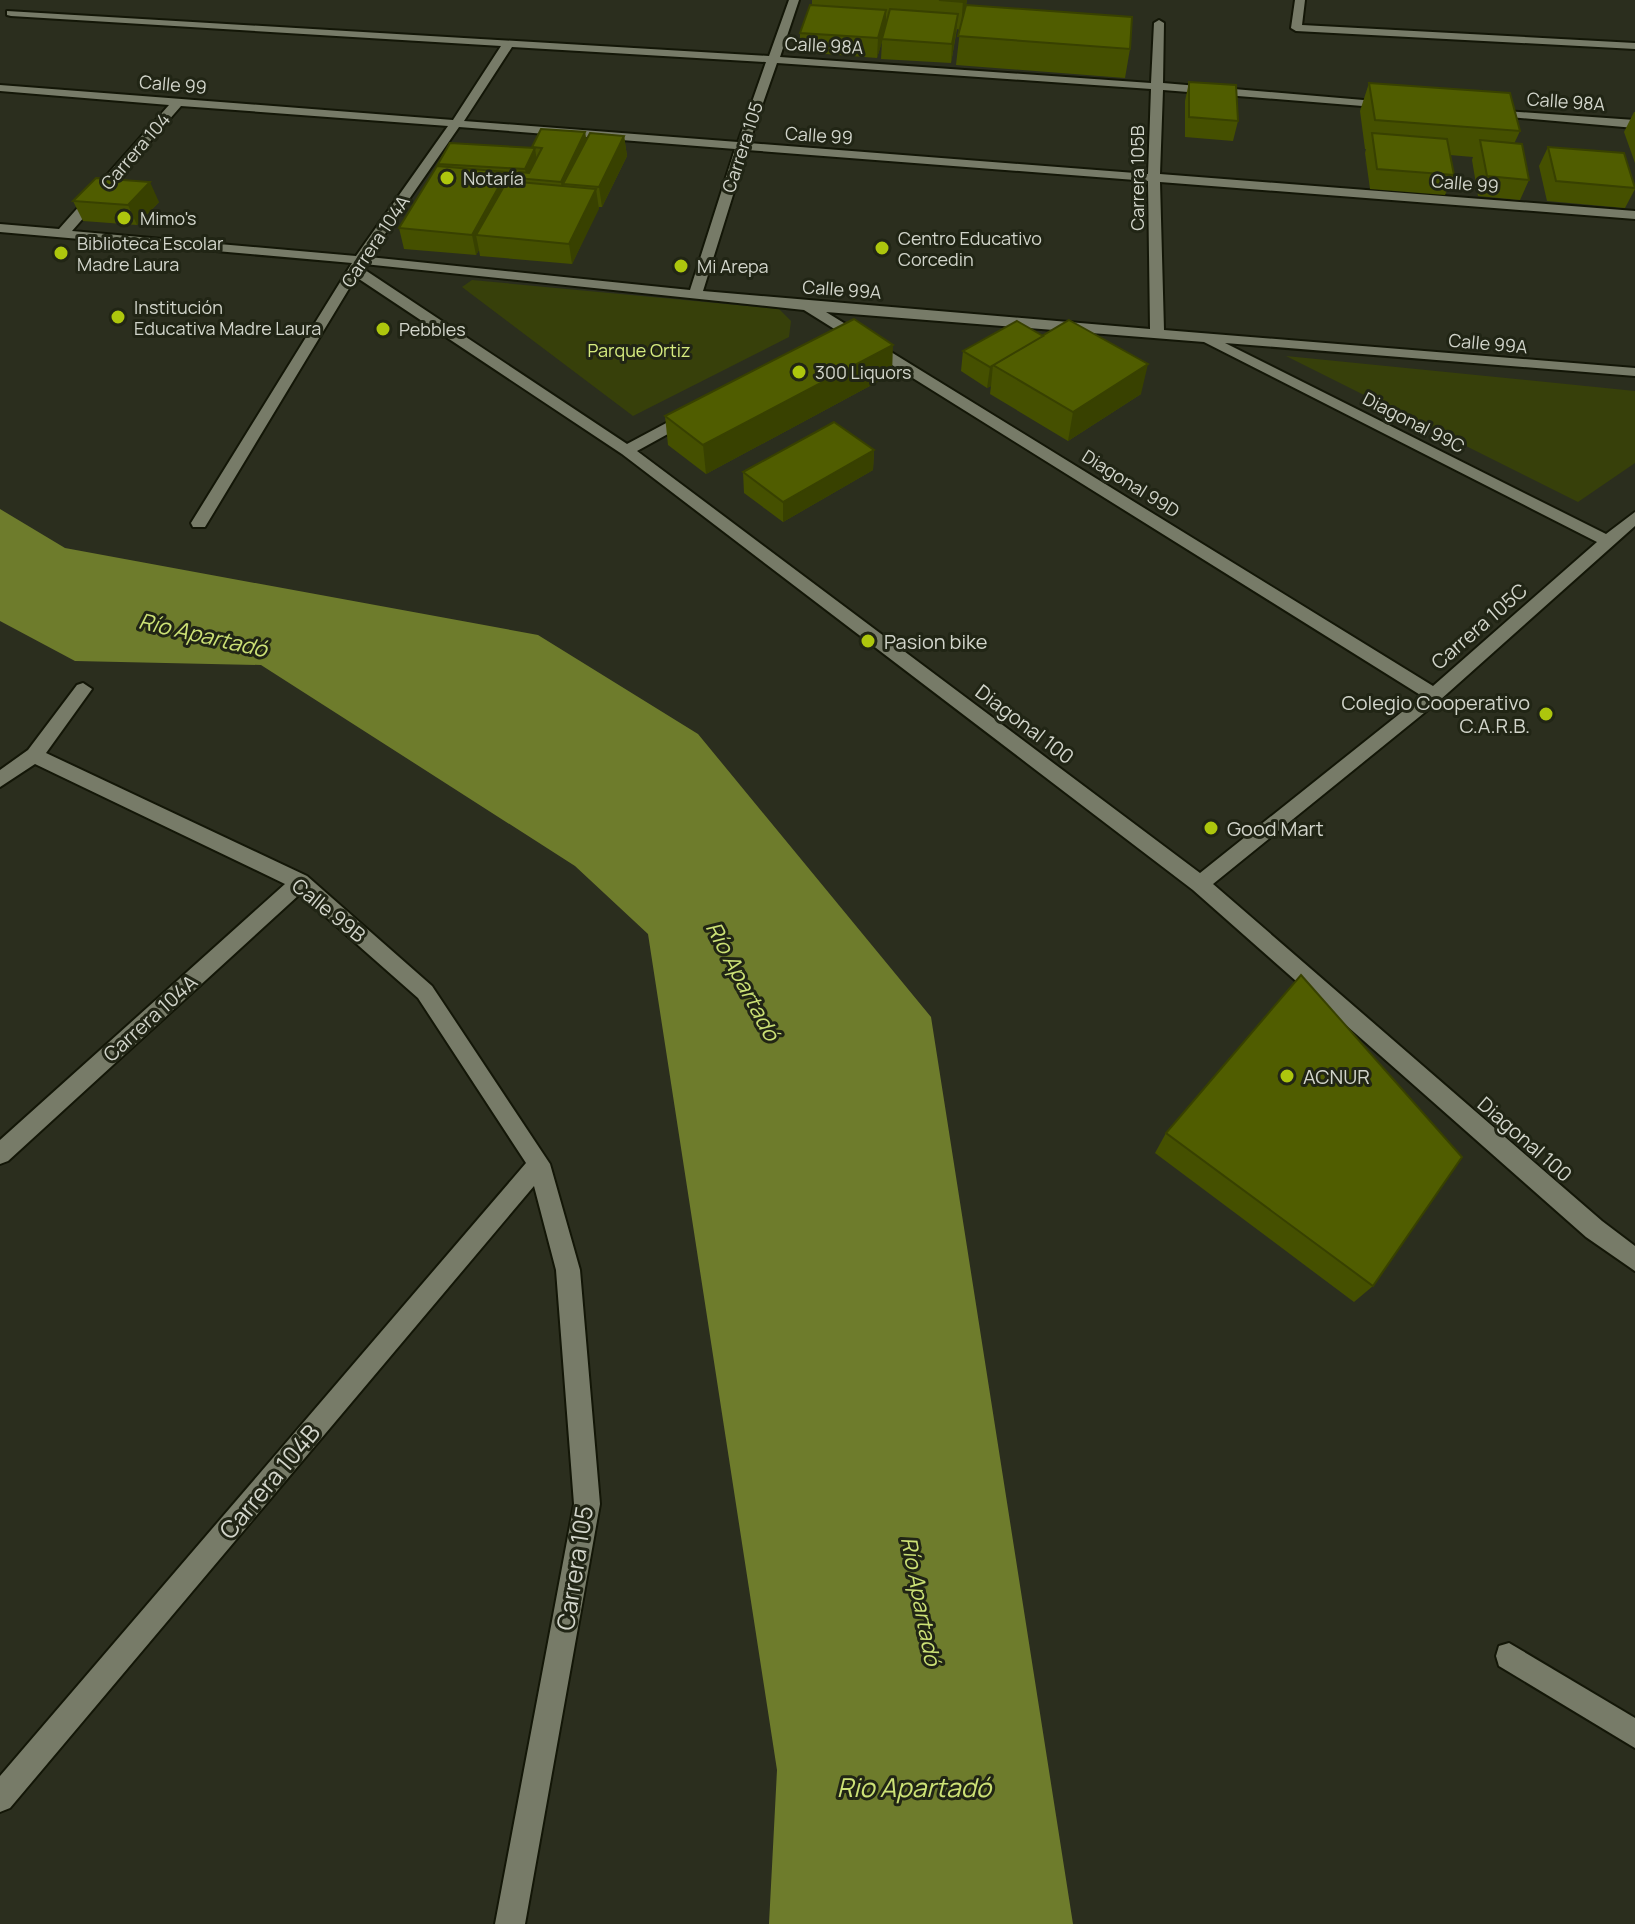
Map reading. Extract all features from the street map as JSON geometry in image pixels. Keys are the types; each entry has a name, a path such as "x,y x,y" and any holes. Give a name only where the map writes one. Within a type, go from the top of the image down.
{"street":[{"path":"0,23 24,0"},
{"name":"Carrera 105","path":"695,295 742,147 794,0"},
{"path":"1300,0 1296,28 1635,46"},
{"name":"Calle 98A","path":"11,13 979,72 1403,107"},
{"name":"Carrera 105B","path":"1157,332 1154,177 1159,23"},
{"name":"Carrera 104A","path":"199,523 357,264 508,44"},
{"name":"Calle 99","path":"0,88 1635,215"},
{"name":"Carrera 104","path":"61,235 177,103"},
{"name":"Calle 98A","path":"1480,112 1635,124"},
{"name":"Calle 99A","path":"0,228 807,306 1635,372"},
{"name":"Diagonal 100","path":"357,264 627,451 1200,884 1594,1229 1635,1260"},
{"name":"Diagonal 99D","path":"807,306 841,333 1434,695"},
{"name":"Diagonal 99C","path":"1203,338 1608,541"},
{"path":"627,451 697,412"},
{"name":"Carrera 105C","path":"1200,884 1434,695 1635,517"},
{"path":"0,780 34,755 83,689"},
{"name":"Calle 99B","path":"34,755 300,882 425,992 539,1164"},
{"name":"Carrera 104A","path":"0,1154 300,882"},
{"name":"Carrera 105","path":"510,1924 587,1504 568,1270 539,1164"},
{"name":"Carrera 104B","path":"0,1798 539,1164"},
{"path":"1509,1656 1635,1734"}],"green space":[{"name":"Parque Ortiz","path":"472,280 779,309 791,321 789,337 633,416 462,287"},
{"path":"1286,356 1635,391 1635,463 1578,502"}],"water":[{"name":"Rio Apartadó","path":"0,509 65,548 538,635 698,734 931,1017 1073,1924 769,1924 777,1770 648,934 575,866 261,665 75,661 0,621"}],"building":[{"path":"810,5 886,10 878,38 800,33"},
{"path":"966,5 1132,17 1130,49 958,36"},
{"path":"890,9 958,14 952,44 882,39"},
{"path":"1189,82 1236,85 1238,121 1189,117"},
{"path":"1369,83 1510,93 1520,131 1375,120"},
{"path":"541,129 585,132 561,182 516,178 519,172 529,173 542,148 532,147"},
{"path":"590,133 624,136 599,187 563,184"},
{"path":"1372,133 1447,139 1454,175 1377,169"},
{"path":"1480,140 1522,144 1529,180 1487,176"},
{"path":"450,143 535,148 525,169 438,164"},
{"path":"1548,147 1624,153 1635,188 1556,181"},
{"path":"437,166 507,172 472,235 399,228"},
{"path":"96,178 150,182 128,205 73,201"},
{"path":"507,181 596,189 569,244 476,235"},
{"path":"854,319 893,345 703,445 665,416"},
{"path":"1069,320 1148,364 1073,412 993,365"},
{"path":"1017,321 1043,336 990,367 963,351"},
{"path":"834,422 874,450 783,502 743,472"},
{"name":"ACNUR","path":"1301,975 1462,1157 1373,1286 1166,1133"}],"place":[{"name":"Notaría","path":"447,178"},
{"name":"Mimo's","path":"124,218"},
{"name":"Centro Educativo Corcedin","path":"882,248"},
{"name":"Biblioteca Escolar Madre Laura","path":"61,253"},
{"name":"Mi Arepa","path":"681,266"},
{"name":"Institución Educativa Madre Laura","path":"118,317"},
{"name":"Pebbles","path":"383,329"},
{"name":"300 Liquors","path":"799,372"},
{"name":"Pasion bike","path":"868,641"},
{"name":"Colegio Cooperativo C.A.R.B.","path":"1546,714"},
{"name":"Good Mart","path":"1211,828"},
{"name":"ACNUR","path":"1287,1076"}],"water label":[{"name":"Río Apartadó","path":"203,635"},
{"name":"Río Apartadó","path":"743,981"},
{"name":"Río Apartadó","path":"921,1601"}]}
